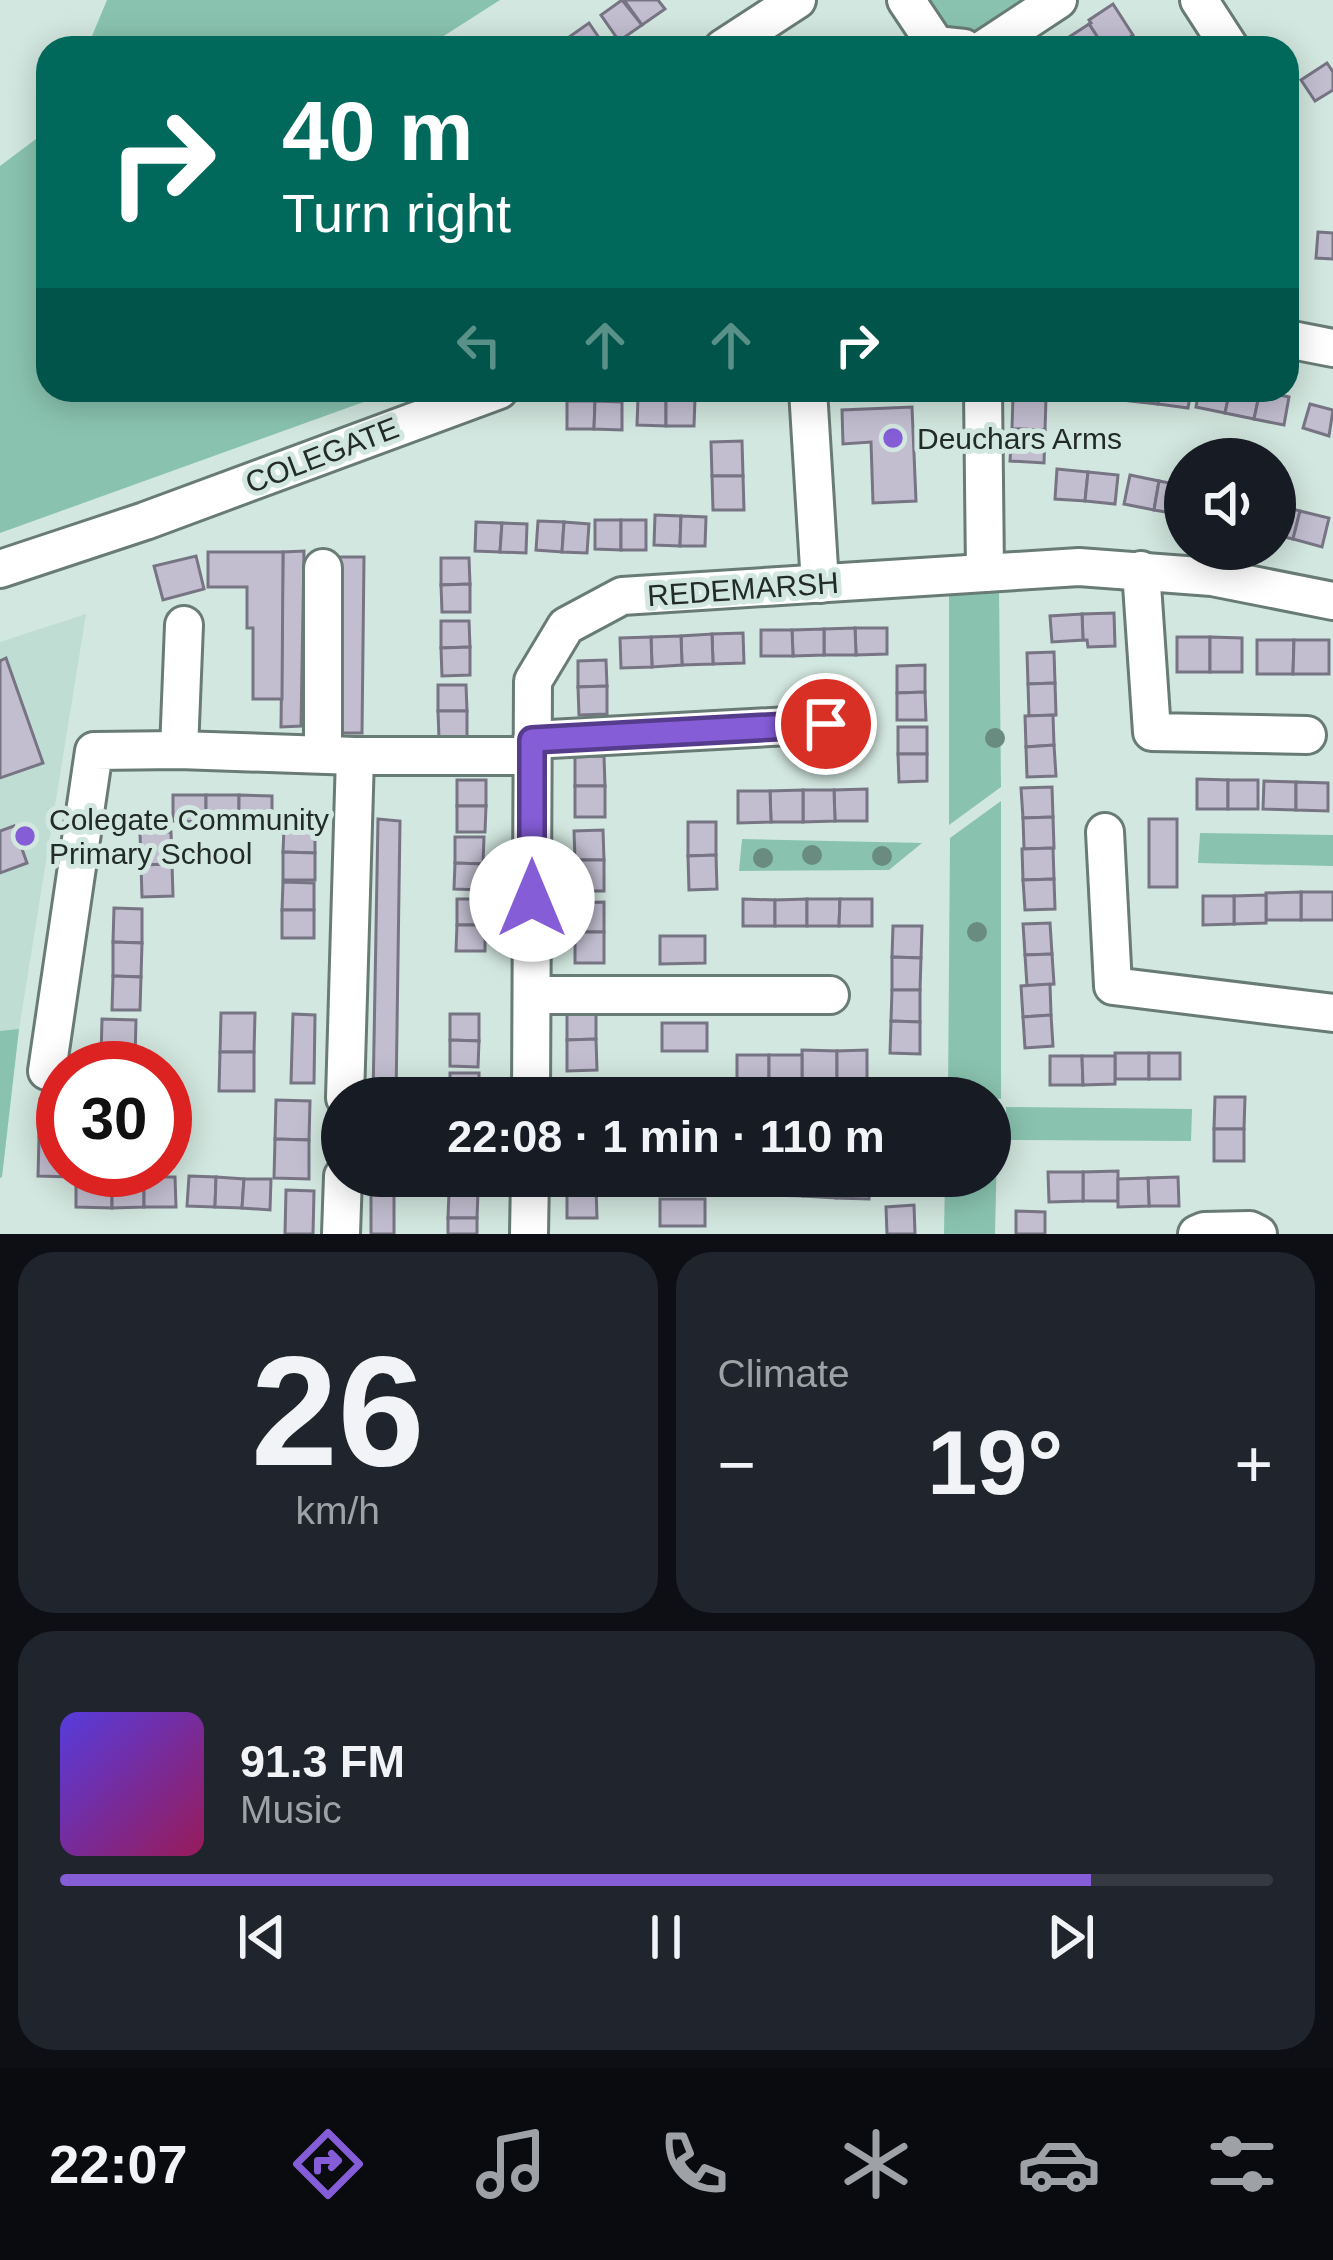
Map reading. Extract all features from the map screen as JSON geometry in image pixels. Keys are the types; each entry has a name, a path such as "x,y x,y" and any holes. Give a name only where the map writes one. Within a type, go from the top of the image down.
{"street":[{"path":"742,36 797,0"},
{"path":"906,0 930,36"},
{"path":"1003,36 1058,0"},
{"path":"1199,0 1222,36"},
{"path":"1299,341 1333,348"},
{"name":"COLEGATE","path":"0,569 146,521 467,402"},
{"path":"809,402 820,584"},
{"path":"982,402 985,573"},
{"name":"REDEMARSH","path":"530,1077 533,681 566,626 622,596 1079,567 1212,577 1333,601"},
{"path":"323,568 339,755 345,1077"},
{"path":"1141,570 1152,732 1307,736"},
{"path":"179,750 184,626"},
{"path":"51,1041 94,751 339,755 532,748 826,724"},
{"path":"1105,832 1113,986 1333,1013"},
{"path":"532,995 830,995"},
{"path":"341,1234 342,1197"},
{"path":"529,1234 530,1197"},
{"path":"1197,1234 1250,1230 1258,1234"}],"shaded area":[{"name":"Colegate Community Primary School","path":"86,614 19,1029 0,1178 0,642"}],"green space":[{"path":"107,0 500,0 444,36 92,36"},
{"path":"929,0 1033,0 981,33 951,30"},
{"path":"36,139 36,402 364,402 0,533 0,166"},
{"path":"999,591 1001,787 949,825 949,594"},
{"path":"1001,801 1001,1077 948,1077 950,838"},
{"path":"1200,833 1333,835 1333,866 1198,863"},
{"path":"742,839 922,843 889,870 739,871"},
{"path":"19,1029 2,1177 0,1178 0,1031"},
{"path":"1011,1107 1192,1109 1191,1141 1011,1140"},
{"path":"945,1197 996,1197 995,1234 944,1234"}],"building":[{"path":"622,0 642,25 626,36 616,36 601,15"},
{"path":"624,0 658,0 665,9 642,25"},
{"path":"1113,4 1133,35 1097,36 1089,20"},
{"path":"589,23 598,36 570,36"},
{"path":"1089,24 1097,36 1071,36"},
{"path":"1327,63 1333,72 1333,90 1315,101 1301,80"},
{"path":"1318,232 1333,233 1333,259 1316,258"},
{"path":"567,402 595,402 594,429 567,429"},
{"path":"595,402 622,402 622,430 594,429"},
{"path":"638,402 666,402 666,426 637,425"},
{"path":"666,402 695,402 694,426 666,426"},
{"path":"1013,402 1046,402 1045,430 1012,429"},
{"path":"1158,402 1189,402 1188,408"},
{"path":"1197,402 1227,402 1225,413 1196,407"},
{"path":"1227,402 1258,402 1254,419 1225,413"},
{"path":"1258,402 1288,402 1284,425 1254,419"},
{"path":"1310,404 1333,410 1329,436 1303,428"},
{"path":"912,407 916,501 873,503 871,442 843,444 842,410"},
{"path":"1012,429 1045,430 1044,463 1010,461"},
{"path":"742,441 743,476 712,476 711,442"},
{"path":"1057,469 1088,472 1085,501 1055,499"},
{"path":"1088,472 1118,475 1115,504 1085,501"},
{"path":"1130,475 1159,481 1154,510 1124,504"},
{"path":"712,476 743,476 744,510 713,510"},
{"path":"1159,481 1164,482 1164,512 1154,510"},
{"path":"1300,511 1329,518 1322,547 1296,540"},
{"path":"655,515 681,516 680,546 654,545"},
{"path":"681,516 706,517 705,546 680,546"},
{"path":"595,520 621,520 621,550 595,549"},
{"path":"621,520 646,520 646,550 621,550"},
{"path":"538,521 564,522 562,552 536,550"},
{"path":"476,522 502,523 500,552 475,551"},
{"path":"564,522 589,524 587,553 562,552"},
{"path":"502,523 527,524 526,553 500,552"},
{"path":"304,551 301,726 281,727 283,552"},
{"path":"208,552 283,552 282,699 253,699 253,628 247,628 247,587 208,587"},
{"path":"196,556 204,589 163,600 154,566"},
{"path":"337,557 364,557 362,733 334,733"},
{"path":"441,558 469,558 470,584 441,585"},
{"path":"470,584 470,612 442,612 441,585"},
{"path":"1114,613 1115,646 1088,647 1083,640 1082,614"},
{"path":"1082,614 1083,640 1052,642 1050,616"},
{"path":"441,621 469,621 470,647 441,648"},
{"path":"855,628 887,628 887,654 856,655"},
{"path":"855,628 856,655 824,655 824,629"},
{"path":"824,629 824,655 793,656 792,630"},
{"path":"761,630 792,630 793,656 761,656"},
{"path":"743,633 744,663 713,664 712,634"},
{"path":"712,634 713,664 682,665 681,636"},
{"path":"681,636 682,665 652,667 651,637"},
{"path":"651,637 652,667 621,668 620,638"},
{"path":"1177,637 1210,637 1210,672 1177,672"},
{"path":"1210,637 1242,638 1242,672 1210,672"},
{"path":"1257,640 1294,640 1293,674 1257,674"},
{"path":"1294,640 1329,640 1329,674 1293,674"},
{"path":"470,647 470,675 442,676 441,648"},
{"path":"1054,652 1055,683 1028,684 1027,653"},
{"path":"6,658 43,763 0,778 0,661"},
{"path":"606,660 607,686 578,687 578,661"},
{"path":"925,665 925,692 897,693 897,666"},
{"path":"1055,683 1056,715 1029,716 1028,684"},
{"path":"438,685 466,685 467,711 438,711"},
{"path":"607,686 607,714 579,715 578,687"},
{"path":"925,692 926,720 897,720 897,693"},
{"path":"438,711 467,711 467,739 439,739"},
{"path":"1053,715 1054,745 1026,747 1025,716"},
{"path":"898,727 927,727 927,754 898,754"},
{"path":"1054,745 1056,776 1027,777 1026,747"},
{"path":"898,754 927,754 927,781 899,782"},
{"path":"604,756 605,786 575,786 575,757"},
{"path":"1197,779 1228,780 1228,809 1197,809"},
{"path":"457,780 486,780 486,806 457,806"},
{"path":"1228,780 1258,780 1258,809 1228,809"},
{"path":"1264,781 1296,782 1296,810 1263,809"},
{"path":"1296,782 1328,783 1328,811 1296,810"},
{"path":"575,786 605,786 605,817 575,817"},
{"path":"1052,787 1053,817 1023,818 1021,788"},
{"path":"867,789 867,821 835,821 834,790"},
{"path":"803,790 834,790 835,821 803,822"},
{"path":"803,790 803,822 771,822 770,791"},
{"path":"738,791 770,791 771,822 738,823"},
{"path":"173,795 206,795 206,822 173,821"},
{"path":"206,795 239,795 239,822 206,822"},
{"path":"239,795 272,796 272,823 239,822"},
{"path":"457,806 486,806 485,832 457,832"},
{"path":"1053,817 1054,848 1024,849 1023,818"},
{"path":"378,819 400,821 396,1077 373,1077"},
{"path":"1149,819 1177,819 1177,887 1149,887"},
{"path":"688,822 716,822 716,855 688,856"},
{"path":"14,826 27,863 0,873 0,831"},
{"path":"284,827 315,827 315,853 283,852"},
{"path":"603,830 604,860 575,860 574,831"},
{"path":"171,832 172,864 141,865 140,833"},
{"path":"455,837 484,837 483,864 455,863"},
{"path":"1053,848 1054,879 1023,880 1022,849"},
{"path":"283,852 315,853 315,880 283,880"},
{"path":"716,855 717,889 689,890 688,856"},
{"path":"575,860 604,860 604,891 575,891"},
{"path":"455,863 483,864 483,890 454,889"},
{"path":"172,864 173,896 142,897 141,865"},
{"path":"1054,879 1055,909 1025,910 1023,880"},
{"path":"283,882 314,883 314,910 282,910"},
{"path":"1301,892 1333,892 1333,920 1301,920"},
{"path":"1301,892 1301,920 1266,920 1266,893"},
{"path":"1266,895 1266,923 1234,924 1234,896"},
{"path":"1203,896 1234,896 1234,924 1203,925"},
{"path":"457,899 486,899 485,925 457,925"},
{"path":"743,899 775,900 775,926 743,926"},
{"path":"807,899 807,926 775,926 775,900"},
{"path":"807,899 840,899 839,926 807,926"},
{"path":"840,899 872,899 872,926 839,926"},
{"path":"604,902 604,932 575,932 574,903"},
{"path":"114,908 142,909 142,943 113,942"},
{"path":"282,910 314,910 314,938 282,938"},
{"path":"1050,923 1052,954 1025,955 1023,924"},
{"path":"457,925 485,925 485,951 456,951"},
{"path":"893,926 922,926 921,958 892,957"},
{"path":"575,932 604,932 604,963 575,963"},
{"path":"660,936 705,936 705,963 660,964"},
{"path":"113,942 142,943 141,977 113,976"},
{"path":"1052,954 1054,984 1027,986 1025,955"},
{"path":"892,957 921,958 920,990 892,990"},
{"path":"113,976 141,977 140,1010 112,1010"},
{"path":"1050,984 1051,1015 1023,1017 1021,986"},
{"path":"892,990 920,990 920,1022 891,1021"},
{"path":"567,1010 596,1010 596,1039 567,1040"},
{"path":"221,1013 255,1013 254,1052 220,1052"},
{"path":"293,1014 315,1015 314,1083 291,1083"},
{"path":"450,1014 479,1014 479,1041 450,1040"},
{"path":"1051,1015 1053,1046 1025,1048 1023,1017"},
{"path":"102,1019 136,1020 135,1041 101,1041"},
{"path":"891,1021 920,1022 920,1054 890,1053"},
{"path":"662,1023 707,1023 707,1051 662,1051"},
{"path":"596,1039 597,1070 567,1071 567,1040"},
{"path":"450,1040 479,1041 478,1067 450,1066"},
{"path":"802,1050 837,1051 837,1077 802,1077"},
{"path":"867,1050 867,1077 837,1077 837,1051"},
{"path":"220,1052 254,1052 254,1091 219,1091"},
{"path":"1115,1053 1149,1053 1149,1079 1115,1079"},
{"path":"1149,1053 1180,1053 1180,1079 1149,1079"},
{"path":"737,1055 769,1055 769,1077 737,1077"},
{"path":"769,1055 802,1055 802,1077 769,1077"},
{"path":"1050,1056 1082,1056 1083,1085 1050,1085"},
{"path":"1082,1056 1115,1056 1115,1084 1083,1085"},
{"path":"450,1073 479,1073 479,1077 450,1077"},
{"path":"1215,1097 1245,1097 1244,1129 1214,1129"},
{"path":"276,1100 310,1101 309,1140 275,1139"},
{"path":"1214,1129 1244,1129 1244,1161 1214,1161"},
{"path":"275,1139 309,1140 309,1179 274,1178"},
{"path":"1118,1171 1118,1201 1083,1201 1083,1172"},
{"path":"1048,1172 1083,1172 1083,1201 1049,1202"},
{"path":"192,1176 216,1177 215,1207 187,1206"},
{"path":"216,1177 244,1179 242,1208 215,1207"},
{"path":"1178,1177 1179,1206 1149,1206 1148,1178"},
{"path":"1148,1178 1149,1206 1118,1207 1118,1179"},
{"path":"244,1179 271,1179 270,1210 242,1208"},
{"path":"286,1190 314,1191 313,1234 285,1234"},
{"path":"76,1197 112,1197 112,1208 76,1207"},
{"path":"112,1197 144,1197 144,1207 112,1208"},
{"path":"144,1197 176,1197 176,1207 144,1207"},
{"path":"371,1197 394,1197 394,1234 371,1234"},
{"path":"449,1197 478,1197 477,1218 448,1218"},
{"path":"567,1197 596,1197 597,1218 567,1218"},
{"path":"660,1199 705,1199 705,1226 660,1226"},
{"path":"914,1205 915,1234 887,1234 886,1207"},
{"path":"1016,1211 1045,1212 1045,1234 1016,1234"},
{"path":"448,1218 477,1218 477,1234 448,1234"}],"place":[{"name":"Deuchars Arms","path":"893,438"},
{"name":"Colegate Community Primary School","path":"25,836"}],"route":[{"path":"532,899 532,740 826,724"}]}
